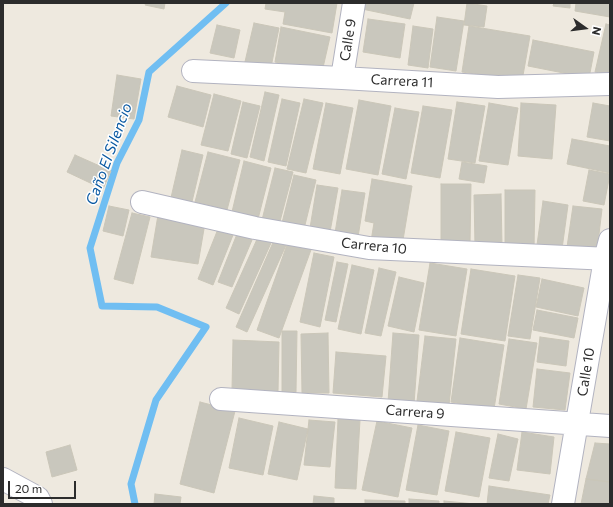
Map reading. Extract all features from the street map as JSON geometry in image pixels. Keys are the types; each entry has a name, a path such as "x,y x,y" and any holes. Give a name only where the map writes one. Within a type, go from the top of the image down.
{"street":[{"name":"Calle 9","path":"342,78 354,3"},
{"name":"Carrera 11","path":"193,71 498,87 610,84"},
{"name":"Carrera 10","path":"142,202 255,228 369,248 608,252"},
{"name":"Calle 10","path":"563,504 608,252"},
{"name":"Carrera 9","path":"221,399 610,426"},
{"path":"3,479 38,498 41,504"}],"building":[{"path":"146,3 165,3 164,9 145,5"},
{"path":"266,3 337,3 332,33 283,24 285,12 265,9"},
{"path":"363,3 414,3 410,19 362,9"},
{"path":"467,3 487,6 484,27 464,25"},
{"path":"554,3 570,3 570,8 553,6"},
{"path":"576,3 610,3 610,17 575,11"},
{"path":"437,17 464,21 456,71 430,67"},
{"path":"368,19 405,24 400,58 363,52"},
{"path":"254,23 279,28 270,72 244,66"},
{"path":"606,24 610,25 610,75 595,72"},
{"path":"217,25 240,30 234,58 210,53"},
{"path":"413,26 433,29 428,68 408,65"},
{"path":"469,26 530,36 522,81 462,72"},
{"path":"281,27 330,37 322,72 275,62"},
{"path":"533,40 594,52 589,78 528,66"},
{"path":"117,75 141,79 134,119 111,116"},
{"path":"177,86 211,95 203,127 168,117"},
{"path":"265,92 279,95 264,161 250,157"},
{"path":"214,94 241,101 228,151 201,145"},
{"path":"282,99 300,103 286,166 268,162"},
{"path":"304,99 323,103 306,173 287,169"},
{"path":"359,100 391,106 378,175 346,169"},
{"path":"243,102 260,106 247,158 231,154"},
{"path":"457,102 485,106 475,163 448,159"},
{"path":"326,103 353,108 340,174 313,169"},
{"path":"489,103 518,108 508,165 479,161"},
{"path":"521,103 556,105 552,159 518,156"},
{"path":"593,103 610,106 610,141 587,137"},
{"path":"423,106 452,110 440,178 411,173"},
{"path":"395,108 419,112 406,179 382,174"},
{"path":"572,139 610,146 610,173 567,164"},
{"path":"182,150 203,155 191,206 170,202"},
{"path":"208,152 240,160 227,210 195,202"},
{"path":"75,155 111,171 103,189 67,172"},
{"path":"244,161 271,168 258,219 232,212"},
{"path":"462,162 487,166 484,183 459,179"},
{"path":"275,168 293,172 279,225 262,220"},
{"path":"589,170 610,174 604,205 583,201"},
{"path":"294,175 316,180 304,229 282,223"},
{"path":"372,179 412,186 402,246 371,241 374,223 365,221"},
{"path":"441,184 471,184 470,244 441,244"},
{"path":"317,185 338,188 330,232 310,228"},
{"path":"342,190 365,193 358,237 335,233"},
{"path":"505,190 535,190 534,250 505,250"},
{"path":"501,194 502,245 475,246 474,195"},
{"path":"543,201 568,205 562,249 537,245"},
{"path":"109,206 129,210 123,236 103,231"},
{"path":"573,206 602,209 597,251 567,247"},
{"path":"132,213 150,217 133,284 114,279"},
{"path":"158,215 205,223 198,264 151,257"},
{"path":"218,229 233,235 213,285 198,279"},
{"path":"237,234 252,240 232,287 218,282"},
{"path":"258,237 271,243 239,314 226,308"},
{"path":"275,238 287,243 247,332 236,327"},
{"path":"289,239 312,247 279,338 257,330"},
{"path":"314,253 334,257 320,327 300,322"},
{"path":"337,262 348,264 336,322 325,320"},
{"path":"430,263 467,269 456,336 419,330"},
{"path":"352,265 374,270 361,334 338,329"},
{"path":"379,268 396,272 381,336 365,333"},
{"path":"471,269 515,276 505,341 461,334"},
{"path":"518,275 540,278 530,339 508,336"},
{"path":"399,277 424,283 414,332 388,326"},
{"path":"542,279 584,288 578,316 536,307"},
{"path":"537,310 578,318 574,338 533,330"},
{"path":"282,331 297,331 296,392 282,392"},
{"path":"328,333 329,393 302,393 301,334"},
{"path":"393,333 419,335 414,404 388,402"},
{"path":"425,336 456,339 449,405 417,401"},
{"path":"540,337 569,341 566,366 537,362"},
{"path":"460,338 504,345 494,409 451,402"},
{"path":"509,339 537,343 526,409 499,404"},
{"path":"233,340 279,342 278,392 232,390"},
{"path":"336,352 386,356 382,397 333,393"},
{"path":"537,369 570,373 565,410 533,407"},
{"path":"200,402 235,411 214,493 180,484"},
{"path":"239,418 273,426 263,475 229,468"},
{"path":"338,419 360,420 356,489 335,488"},
{"path":"309,420 335,422 330,467 304,465"},
{"path":"377,421 412,428 398,497 362,490"},
{"path":"279,422 308,429 297,480 268,474"},
{"path":"418,425 449,431 437,495 406,490"},
{"path":"456,432 490,438 479,497 445,491"},
{"path":"522,432 554,437 550,474 517,470"},
{"path":"498,434 518,439 509,481 489,478"},
{"path":"595,443 610,444 610,482 586,479"},
{"path":"70,445 77,470 52,477 46,452"},
{"path":"586,479 610,482 610,504 581,504"},
{"path":"489,486 550,495 548,504 487,504"},
{"path":"155,494 181,497 180,504 154,504"},
{"path":"314,496 334,498 334,504 313,504"},
{"path":"409,499 439,501 439,504 409,504"},
{"path":"365,500 405,501 405,504 365,504"},
{"path":"444,501 475,504 444,504"}],"waterway":[{"name":"Caño El Silencio","path":"135,504 131,484 156,400 206,327 157,307 102,306 90,248 117,163 139,120 149,72 226,3"}]}
